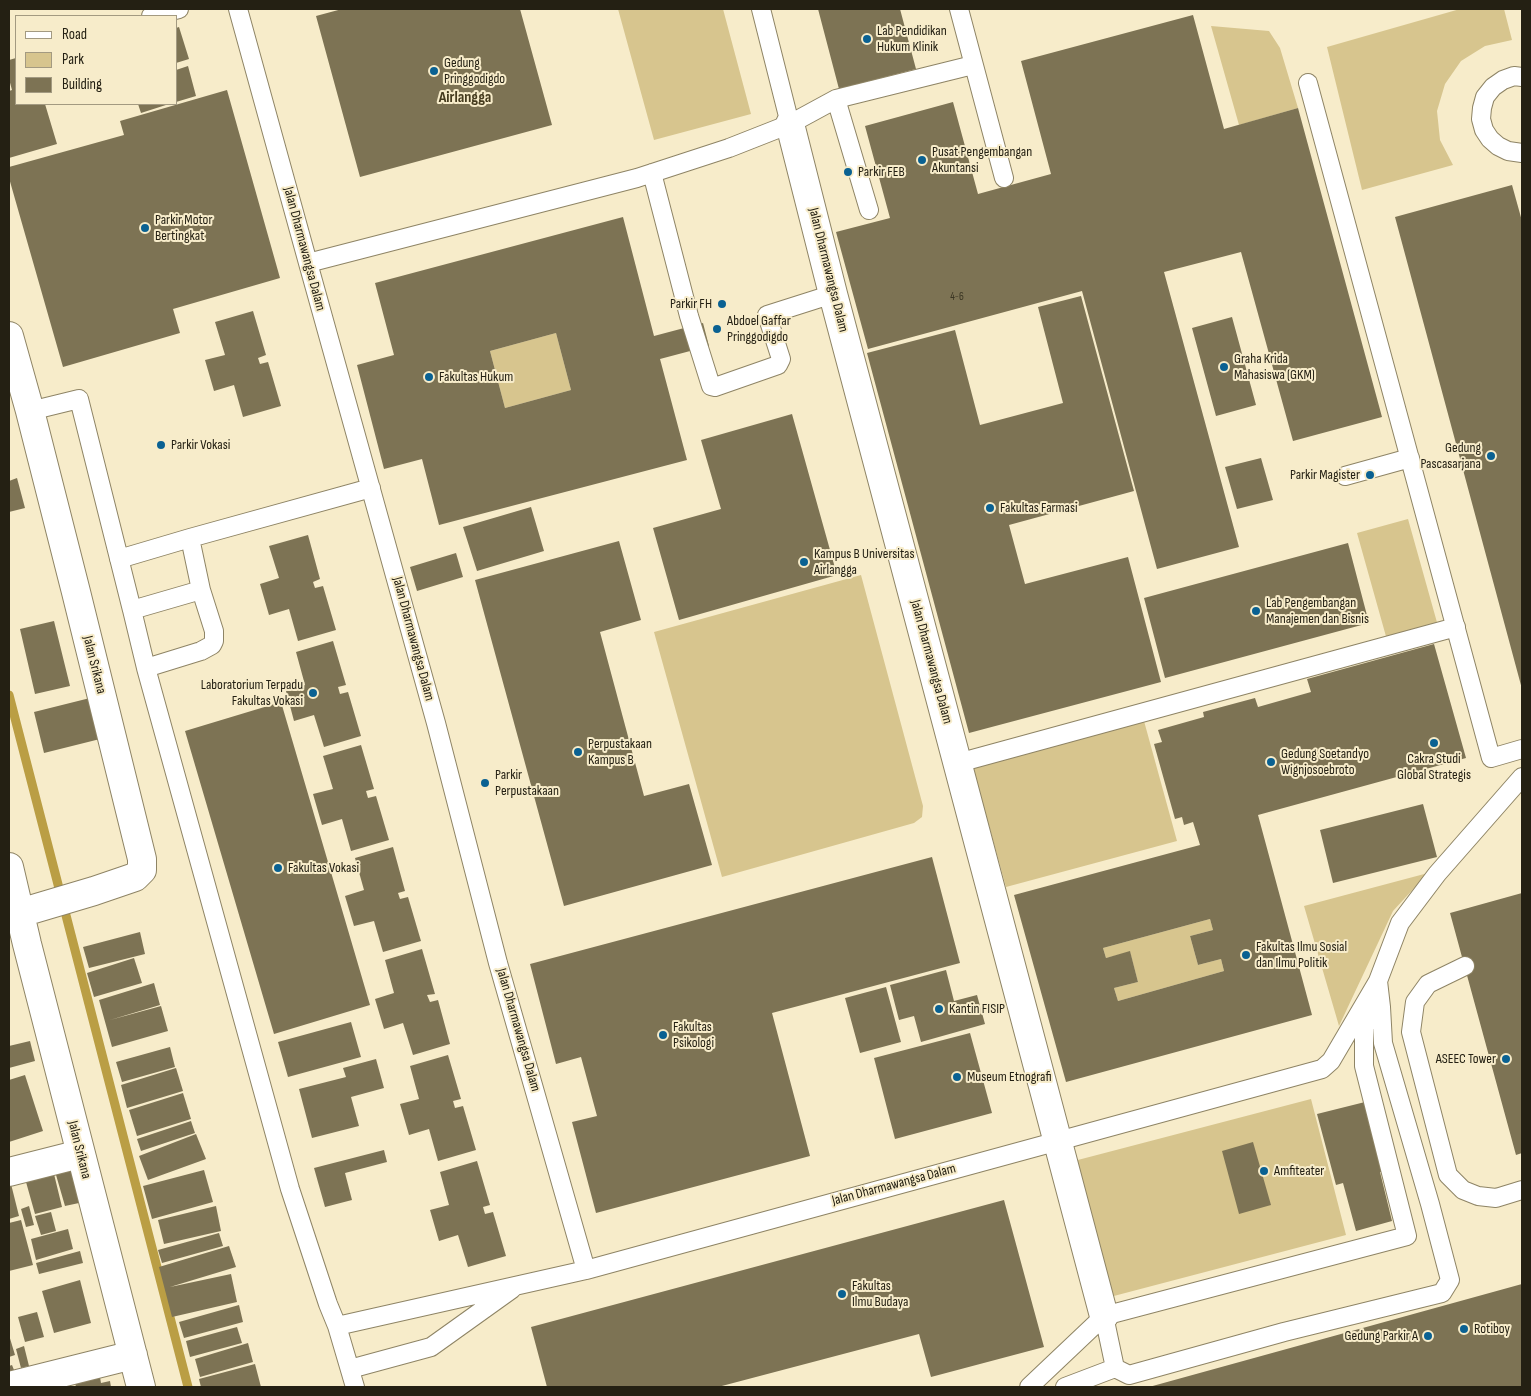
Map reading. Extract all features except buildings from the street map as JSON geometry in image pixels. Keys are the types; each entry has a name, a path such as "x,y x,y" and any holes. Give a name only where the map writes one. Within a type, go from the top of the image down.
{"street":[{"name":"Jalan Dharmawangsa Dalam","path":"790,124 833,294 1104,1316"},
{"name":"Jalan Srikana","path":"9,336 74,582 142,859 142,870 135,877 30,910"},
{"name":"Jalan Srikana","path":"9,867 30,910 18,946 80,1154 141,1387"},
{"path":"9,1172 80,1154"},
{"path":"9,1386 133,1355"}],"lane":[{"path":"155,15 179,9"},
{"name":"Jalan Dharmawangsa Dalam","path":"238,9 436,723 498,963 586,1270"},
{"name":"Jalan Dharmawangsa Dalam","path":"761,9 790,124"},
{"path":"959,9 1004,178"},
{"path":"308,263 652,173 729,148 790,124 836,99 974,65"},
{"path":"1522,77 1514,76 1503,80 1493,87 1485,96 1481,119 1484,130 1498,146 1508,151 1522,153"},
{"path":"1308,83 1491,758 1522,749"},
{"path":"836,99 869,210"},
{"path":"652,173 689,316 711,386 715,387 780,364 781,359 767,314 833,294"},
{"path":"30,411 78,399 146,668 290,1189 337,1326 354,1387"},
{"path":"1345,476 1410,458"},
{"path":"119,559 371,488"},
{"path":"146,668 201,651 212,645 214,640 214,631 201,590 190,538"},
{"path":"132,610 201,590"},
{"path":"958,763 1456,627"},
{"path":"1029,1387 1104,1316 1407,1236 1364,1066 1364,1028 1378,981 1400,923 1437,874 1522,777"},
{"path":"1465,966 1428,984 1415,1002 1411,1032 1448,1175 1463,1190 1478,1196 1496,1198 1522,1190"},
{"path":"1057,1141 1325,1067 1331,1061 1378,981"},
{"path":"1065,1387 1115,1368 1128,1375 1284,1332 1442,1293 1450,1280 1383,1043 1378,981"},
{"name":"Jalan Dharmawangsa Dalam","path":"337,1326 586,1270 1057,1141"},
{"name":"Jalan Dharmawangsa Dalam","path":"350,1369 432,1347 518,1285"},
{"path":"1104,1316 1115,1368"}],"green space":[{"path":"618,9 723,9 751,114 654,140"},
{"path":"1460,9 1504,9 1512,40 1485,46 1461,61 1445,84 1437,111 1440,140 1453,165 1362,190 1327,47"},
{"path":"1211,26 1269,31 1280,48 1298,108 1239,125"},
{"path":"556,333 571,390 505,408 490,351"},
{"path":"1408,519 1438,626 1387,640 1357,533"},
{"path":"861,575 923,806 922,817 914,823 722,877 654,632"},
{"path":"1144,721 1177,841 1006,887 973,768"},
{"path":"1428,873 1393,911 1339,1026 1304,906"},
{"path":"1210,919 1213,930 1190,936 1198,965 1221,959 1224,971 1118,1001 1114,988 1138,982 1130,952 1106,958 1103,948"},
{"path":"1311,1099 1346,1235 1110,1297 1074,1161"}],"waterway":[{"path":"9,695 188,1387"}],"place":[{"name":"Lab Pendidikan Hukum Klinik","path":"867,39"},
{"name":"Gedung Pringgodigdo","path":"434,71"},
{"name":"Pusat Pengembangan Akuntansi","path":"922,160"},
{"name":"Parkir FEB","path":"848,172"},
{"name":"Parkir Motor Bertingkat","path":"145,228"},
{"name":"Parkir FH","path":"722,304"},
{"name":"Abdoel Gaffar Pringgodigdo","path":"717,329"},
{"name":"Graha Krida Mahasiswa (GKM)","path":"1224,367"},
{"name":"Fakultas Hukum","path":"429,377"},
{"name":"Parkir Vokasi","path":"161,445"},
{"name":"Gedung Pascasarjana","path":"1491,456"},
{"name":"Parkir Magister","path":"1370,475"},
{"name":"Fakultas Farmasi","path":"990,508"},
{"name":"Kampus B Universitas Airlangga","path":"804,562"},
{"name":"Lab Pengembangan Manajemen dan Bisnis","path":"1256,611"},
{"name":"Laboratorium Terpadu Fakultas Vokasi","path":"313,693"},
{"name":"Cakra Studi Global Strategis","path":"1434,743"},
{"name":"Perpustakaan Kampus B","path":"578,752"},
{"name":"Gedung Soetandyo Wignjosoebroto","path":"1271,762"},
{"name":"Parkir Perpustakaan","path":"485,783"},
{"name":"Fakultas Vokasi","path":"278,868"},
{"name":"Fakultas Ilmu Sosial dan Ilmu Politik","path":"1246,955"},
{"name":"Kantin FISIP","path":"939,1009"},
{"name":"Fakultas Psikologi","path":"663,1035"},
{"name":"ASEEC Tower","path":"1506,1059"},
{"name":"Museum Etnografi","path":"957,1077"},
{"name":"Amfiteater","path":"1264,1171"},
{"name":"Fakultas Ilmu Budaya","path":"842,1294"},
{"name":"Rotiboy","path":"1464,1329"},
{"name":"Gedung Parkir A","path":"1428,1336"}],"district":[{"name":"Airlangga","path":"465,98"}]}
